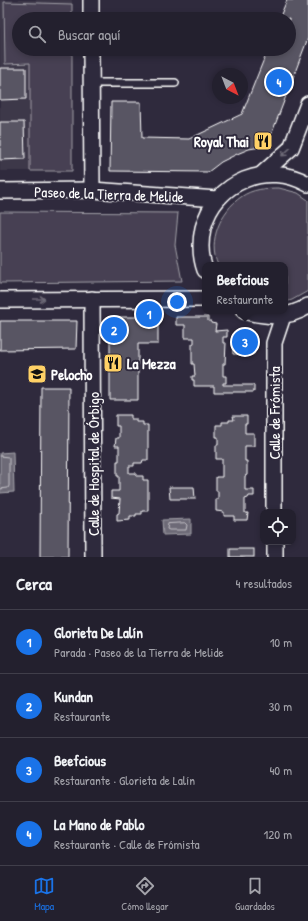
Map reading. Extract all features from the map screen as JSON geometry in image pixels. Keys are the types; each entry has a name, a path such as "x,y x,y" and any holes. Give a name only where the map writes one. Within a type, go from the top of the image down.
{"street":[{"path":"91,0 91,12"},
{"path":"91,56 92,190"},
{"path":"262,174 291,148 308,104"},
{"path":"202,262 200,239 206,218 217,199 230,187 245,179 262,174 281,174 299,179 308,184"},
{"name":"Paseo de la Tierra de Melide","path":"0,191 92,190 217,199"},
{"name":"Calle de Hospital de Órbigo","path":"92,299 93,557"},
{"path":"0,300 202,299"},
{"path":"254,314 261,316 283,316 304,309 308,306"},
{"name":"Calle de Frómista","path":"274,509 274,343 283,316"},
{"path":"274,545 275,557"}],"lane":[{"path":"91,83 175,83"}],"shaded area":[{"path":"0,0 72,0 72,12 12,12 12,56 72,56 72,171 0,171"},
{"path":"4,2 72,4 72,12 12,12 12,56 72,56 72,171 30,171 30,63 5,64"},
{"path":"279,188 298,193 308,200 308,291 288,301 288,262 217,262 215,256 215,237 222,218 227,210 245,194 264,189"},
{"path":"0,212 178,213 175,245 182,281 0,283"}],"water":[{"path":"13,452 14,492 0,493 0,453"},
{"path":"191,519 191,534 163,535 162,520"}],"building":[{"path":"287,0 308,0 308,38 267,146 249,149 237,154 221,162 208,172 110,171 111,102 141,102 142,138 189,139 242,114 246,104 248,104 248,99 265,56 296,56 296,12 282,12"},
{"path":"0,68 26,68 26,99 0,100"},
{"path":"0,122 24,122 25,159 0,160"},
{"path":"110,317 158,317 158,344 138,344 138,400 110,400"},
{"path":"176,317 208,317 208,321 216,324 215,331 227,330 227,337 223,337 223,343 226,343 223,376 226,376 226,383 223,383 223,385 254,385 254,392 214,392 214,386 194,386 194,380 192,380 192,376 195,376 194,364 192,364 192,344 194,343 194,338 185,338 185,325 176,325"},
{"path":"0,321 77,321 76,349 0,350"},
{"path":"247,338 254,340 254,354 233,354 232,339"},
{"path":"41,387 69,387 68,557 40,557"},
{"path":"116,415 131,415 131,419 136,419 136,422 143,422 143,425 148,425 148,460 143,460 142,463 134,463 134,466 129,466 129,473 136,473 136,476 143,476 143,480 148,480 148,511 142,511 142,514 136,514 136,516 130,516 130,520 117,521 120,499 111,498 111,491 119,491 117,461 119,461 119,446 115,446 116,438 119,438 119,426 116,426"},
{"path":"233,416 247,416 245,433 254,433 254,446 245,446 247,475 245,476 245,490 254,490 254,496 249,496 245,499 245,513 248,513 247,520 234,520 234,516 224,516 224,512 216,511 218,491 216,491 216,477 222,477 222,459 216,459 216,445 218,445 218,437 216,437 216,425 222,425 222,422 234,420"},
{"path":"169,487 194,487 195,499 170,499"},
{"path":"230,549 254,549 254,557 230,557"}],"place":[{"name":"La Mano de Pablo","path":"279,82"},
{"name":"Royal Thai","path":"263,141"},
{"name":"Glorieta De Lalín","path":"149,314"},
{"name":"Kundan","path":"114,330"},
{"name":"Beefcious","path":"245,342"},
{"name":"La Mezza","path":"113,363"},
{"name":"Pelocho","path":"37,374"}]}
